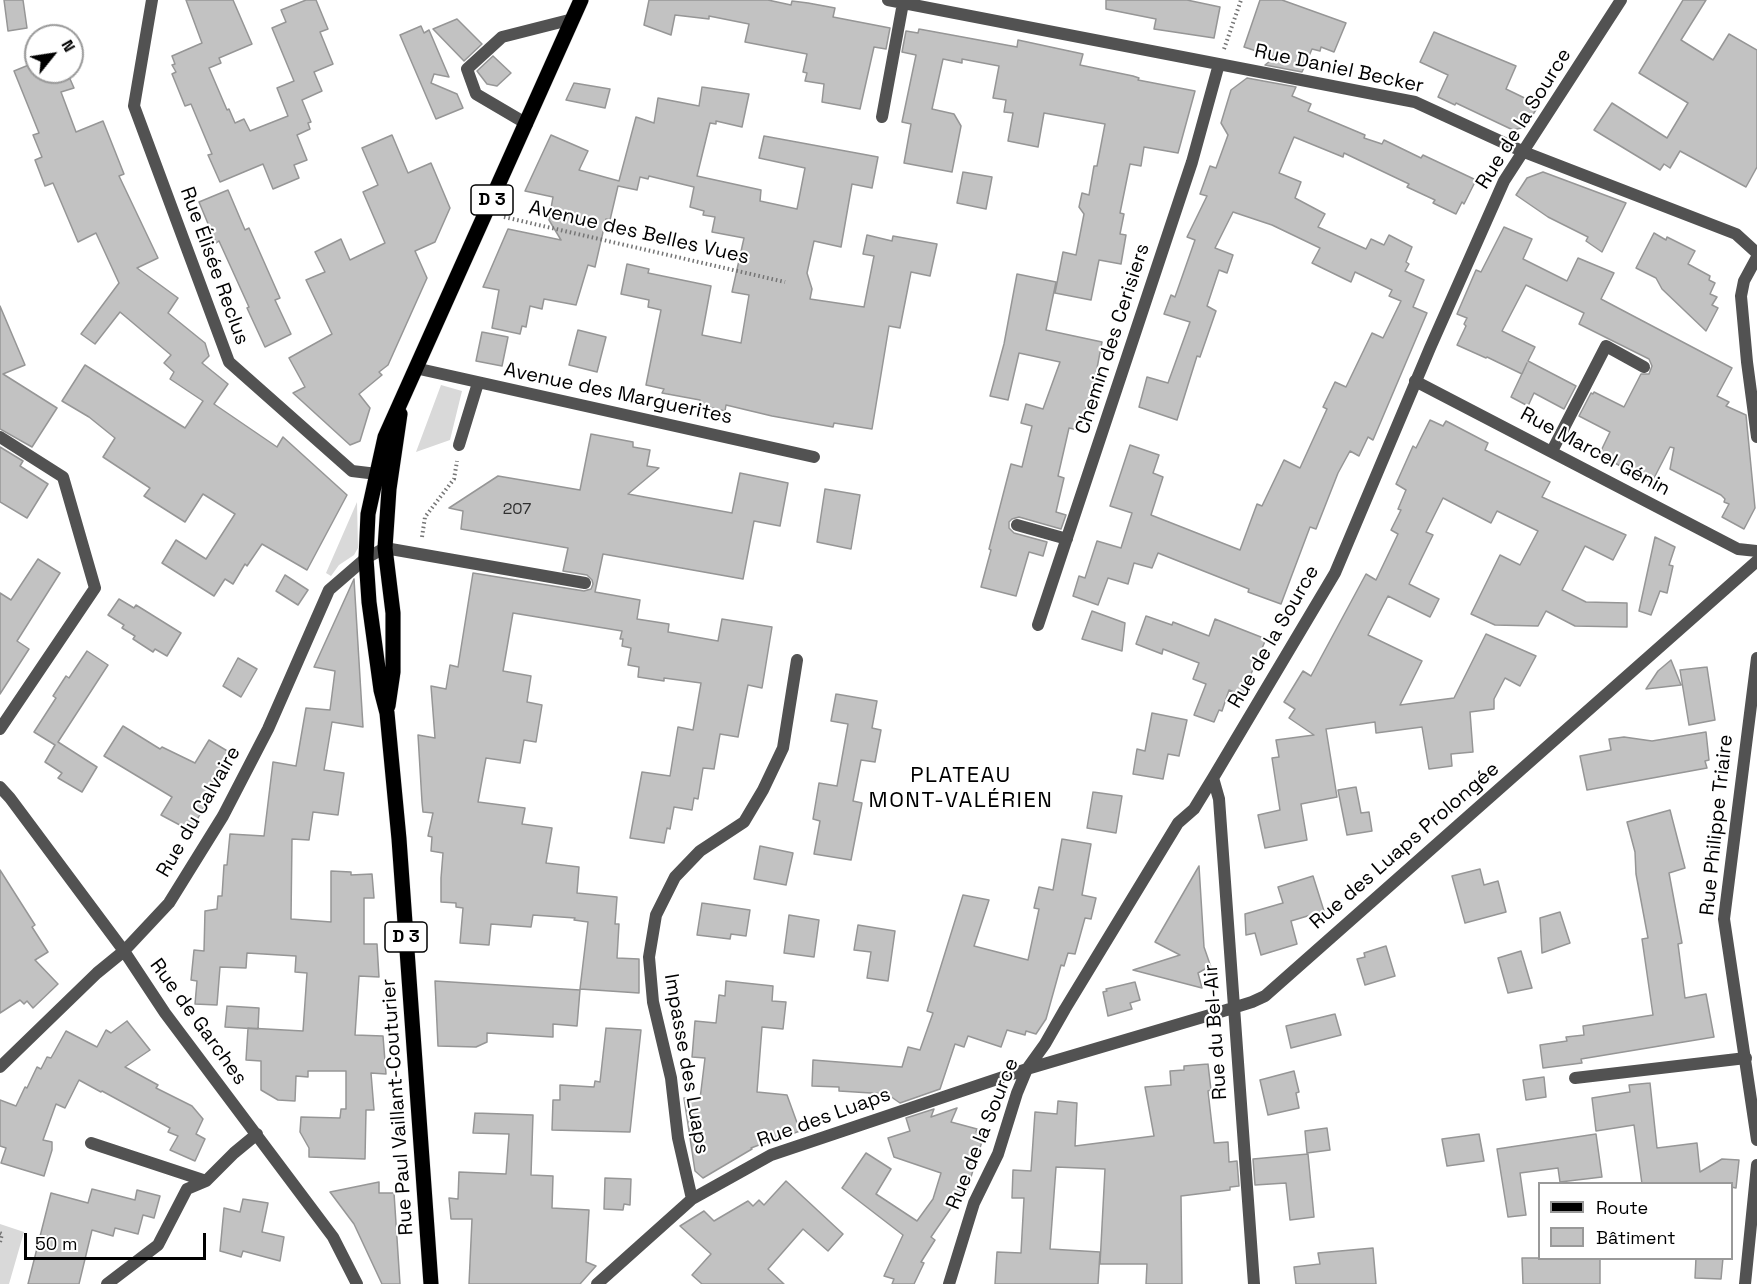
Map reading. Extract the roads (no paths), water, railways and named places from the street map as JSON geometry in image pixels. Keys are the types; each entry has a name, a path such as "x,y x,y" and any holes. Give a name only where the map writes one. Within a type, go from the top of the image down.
{"main road":[{"name":"Rue Paul Vaillant-Couturier","path":"431,1284 400,851 387,712 381,690 369,602 366,558 368,514 383,442 581,0"},
{"name":"Rue Paul Vaillant-Couturier","path":"387,712 393,672 393,613 385,548 392,467 402,400"}],"street":[{"name":"Rue Élisée Reclus","path":"152,0 134,105 229,362 352,471 377,474"},
{"name":"Rue Daniel Becker","path":"888,0 1415,102 1524,152 1736,234 1757,255"},
{"name":"Rue de la Source","path":"949,1284 974,1203 998,1154 1017,1093 1027,1070 1178,823 1194,809 1335,573 1415,381 1504,181 1621,0"},
{"path":"882,117 903,3"},
{"path":"527,124 476,94 467,69 502,37 573,19"},
{"name":"Chemin des Cerisiers","path":"1038,625 1192,162 1219,64"},
{"path":"1757,255 1744,281 1742,296 1747,362 1757,435"},
{"path":"1552,451 1606,346 1644,367"},
{"name":"Avenue des Marguerites","path":"415,368 814,457"},
{"name":"Rue Marcel Génin","path":"1415,381 1738,549 1757,551"},
{"path":"459,445 478,383"},
{"path":"0,437 63,477 94,588 0,729"},
{"path":"377,474 392,467"},
{"path":"1017,525 1067,539"},
{"path":"385,548 585,582"},
{"name":"Rue du Calvaire","path":"0,1067 96,973 124,951 170,903 223,816 268,729 329,590 366,558 385,548"},
{"name":"Rue des Luaps Prolongée","path":"1027,1070 1234,1008 1265,996 1757,561"},
{"name":"Rue Philippe Triaire","path":"1757,658 1724,919 1757,1140"},
{"name":"Impasse des Luaps","path":"692,1199 678,1138 670,1078 653,1002 649,957 656,915 675,877 700,850 744,822 763,790 783,748 797,660"},
{"name":"Rue du Bel-Air","path":"1213,777 1219,799 1254,1284"},
{"name":"Rue de Garches","path":"0,787 5,801 124,951 165,1014 333,1237 357,1284"},
{"path":"1575,1078 1746,1058"},
{"name":"Rue des Luaps","path":"597,1284 692,1199 771,1155 1027,1070"},
{"path":"107,1284 158,1245 187,1189 206,1181 257,1134"},
{"path":"90,1143 206,1181"},
{"path":"1745,1284 1757,1185 1757,1166"}],"district":[{"name":"PLATEAU MONT-VALÉRIEN","path":"961,788"}]}
